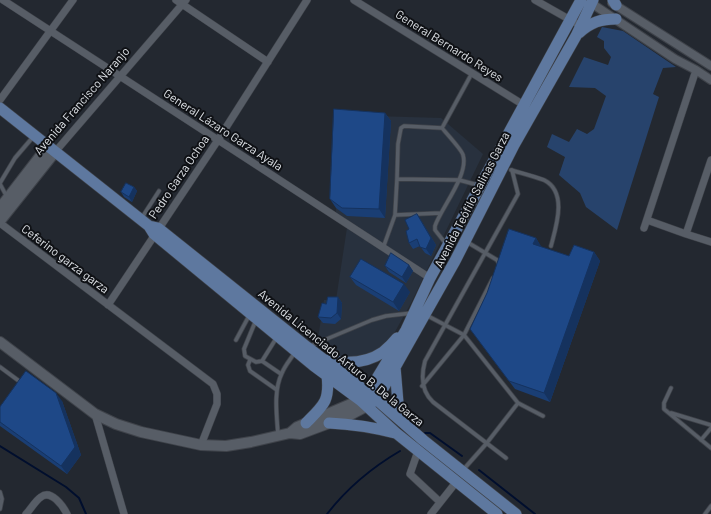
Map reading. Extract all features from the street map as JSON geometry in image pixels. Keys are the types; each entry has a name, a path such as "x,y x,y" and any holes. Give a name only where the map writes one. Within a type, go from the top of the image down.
{"main road":[{"name":"Avenida Teófilo Salinas Garza","path":"368,400 395,367 507,169 529,108 570,20 588,1"},
{"name":"Avenida Teófilo Salinas Garza","path":"368,400 406,330 430,278 481,186 576,36 581,26 588,1"},
{"path":"576,36 588,25 604,19 616,19"},
{"name":"Avenida Licenciado Arturo B. De la Garza","path":"0,108 301,349 327,375 403,422 423,440 516,514"},
{"name":"Avenida Francisco Naranjo","path":"0,208 51,149"},
{"name":"Avenida Francisco Naranjo","path":"0,222 51,149"},
{"name":"Avenida Licenciado Arturo B. De la Garza","path":"150,227 277,336 322,358 368,400 396,434 497,514"},
{"path":"446,250 456,261"},
{"path":"322,358 341,363 355,362 370,358 383,352 406,330"},
{"path":"0,342 29,368 95,414 116,424 141,432 201,445 226,446 290,433 300,434 329,423 368,400"},
{"path":"395,367 398,403 403,422"},
{"path":"306,423 320,410 328,396 329,388 327,375"},
{"path":"290,433 297,427 306,423 368,400"},
{"path":"329,423 366,426 396,434"},
{"path":"438,466 462,470 467,490"}],"street":[{"name":"General Lázaro Garza Ayala","path":"3,0 430,278"},
{"path":"0,100 73,0"},
{"name":"Pedro Garza Ochoa","path":"108,305 150,227 218,140 307,0"},
{"name":"General Bernardo Reyes","path":"354,0 529,108"},
{"path":"535,0 581,26"},
{"path":"182,1 268,62"},
{"name":"Avenida Francisco Naranjo","path":"51,149 120,76 182,1"},
{"path":"588,1 675,59 711,80"},
{"path":"612,2 711,66"},
{"path":"675,59 676,53 681,47"},
{"path":"685,64 690,60 693,54"},
{"path":"644,228 696,70"},
{"path":"686,234 711,160"},
{"path":"647,220 711,242"},
{"name":"Ceferino garza garza","path":"0,222 213,384 217,394 216,404 201,445"},
{"path":"95,414 124,514"},
{"path":"418,451 410,474 440,502"},
{"path":"431,514 458,482"},
{"path":"26,514 40,497 46,495 49,495 59,502 67,514"}],"lane":[{"path":"442,128 472,73"},
{"path":"383,248 395,214 398,144 401,128 404,126 442,128 463,154 463,164 459,180 436,223 435,230 446,250"},
{"path":"8,198 0,184 15,158 34,136"},
{"path":"507,169 544,181 550,185 556,194 558,204 558,221 551,246"},
{"path":"506,458 432,402 427,397 422,386 425,361 484,252 518,194 507,169"},
{"path":"397,179 459,180 481,186"},
{"path":"150,227 159,191"},
{"path":"395,214 441,213"},
{"path":"466,242 497,260 499,266"},
{"path":"422,386 464,335 495,273"},
{"path":"278,436 277,390 281,374 301,349 372,320 386,316 414,313"},
{"path":"425,315 464,335 518,403 542,416"},
{"path":"236,340 254,316"},
{"path":"254,316 244,349 245,356 256,362 262,361 281,374"},
{"path":"262,361 277,336"},
{"path":"250,360 248,365 250,371 277,390"},
{"path":"0,367 19,381"},
{"path":"16,386 23,376"},
{"path":"671,388 664,405 664,409 711,448"},
{"path":"462,470 486,444 518,403"},
{"path":"668,412 711,425"},
{"path":"701,440 711,428"},
{"path":"0,492 2,499 2,506 0,509"},
{"path":"705,514 711,506"}],"shaded area":[{"path":"602,27 623,31 676,67 663,68 653,94 659,97 617,230 586,207 580,193 559,175 565,157 547,147 552,134 569,142 577,129 587,134 594,129 606,96 595,88 569,87 584,57 608,65 611,57 604,48 604,41 597,37"},
{"path":"338,115 441,118 483,154 411,303 392,337 381,350 370,354 345,358 335,355 317,345 324,300 336,300 347,228 336,214"}],"building":[{"path":"334,109 385,113 379,209 342,208 330,199"},
{"path":"126,183 134,187 129,197 121,192"},
{"path":"417,214 431,238 426,249 420,247 417,239 409,243 406,231 409,229 405,220"},
{"path":"509,229 536,238 533,244 569,256 574,245 594,252 544,393 509,381 470,329 487,293"},
{"path":"391,253 409,265 402,277 385,266"},
{"path":"361,259 404,284 393,302 350,277"},
{"path":"328,297 338,297 337,313 331,318 318,317 322,303 326,304"},
{"path":"26,371 56,393 75,447 61,466 0,422 0,407"}],"waterway":[{"path":"425,433 430,433 462,456"},
{"path":"0,446 66,487 79,498 86,514"},
{"path":"327,514 343,495 360,479 379,464 400,451"},
{"path":"479,470 535,514"}]}
